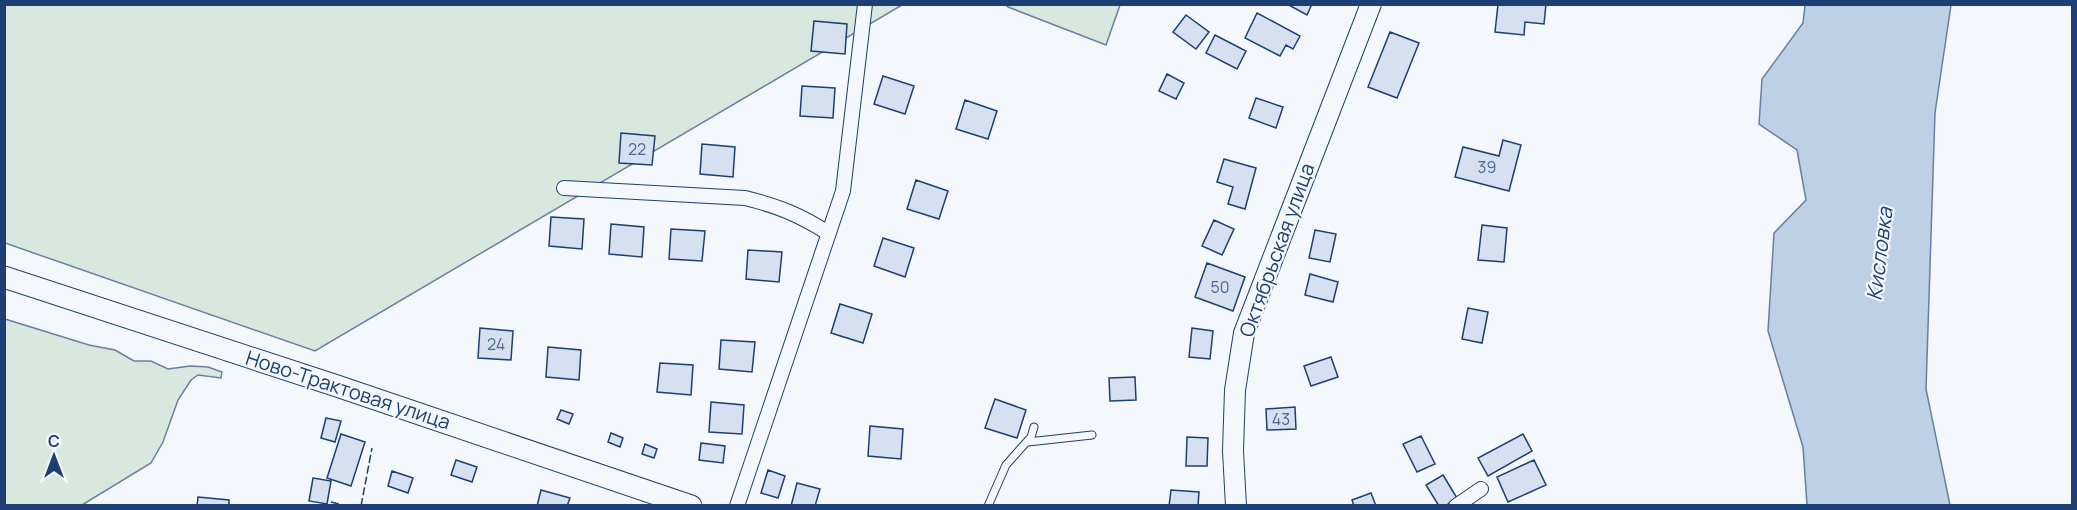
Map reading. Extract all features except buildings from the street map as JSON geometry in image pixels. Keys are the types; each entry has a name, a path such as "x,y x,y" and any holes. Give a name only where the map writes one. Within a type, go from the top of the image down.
{"main road":[{"name":"Ново-Трактовая улица","path":"4,277 337,386 690,506"}],"street":[{"path":"736,506 843,191 865,4"},
{"name":"Октябрьская улица","path":"1236,506 1233,451 1235,390 1244,333 1371,4"},
{"path":"564,188 745,198 772,204 803,216 828,233"},
{"path":"1456,506 1481,489"}],"lane":[{"path":"988,506 1006,465 1028,442 1034,427"},
{"path":"1028,442 1092,435"}],"shaded area":[{"path":"5,5 902,5 315,351 5,243"},
{"path":"1006,5 1120,5 1106,45"},
{"path":"5,319 89,345 115,350 134,361 151,361 168,369 190,366 208,367 222,372 221,378 198,375 191,380 178,400 163,442 151,463 82,505 5,505"}],"water":[{"name":"Кисловка","path":"1805,5 1951,5 1935,113 1926,389 1950,505 1807,505 1803,447 1768,331 1774,233 1806,200 1797,150 1759,124 1762,79 1803,23"}],"fence":[{"path":"361,506 372,448"},
{"path":"331,502 347,506"}]}
